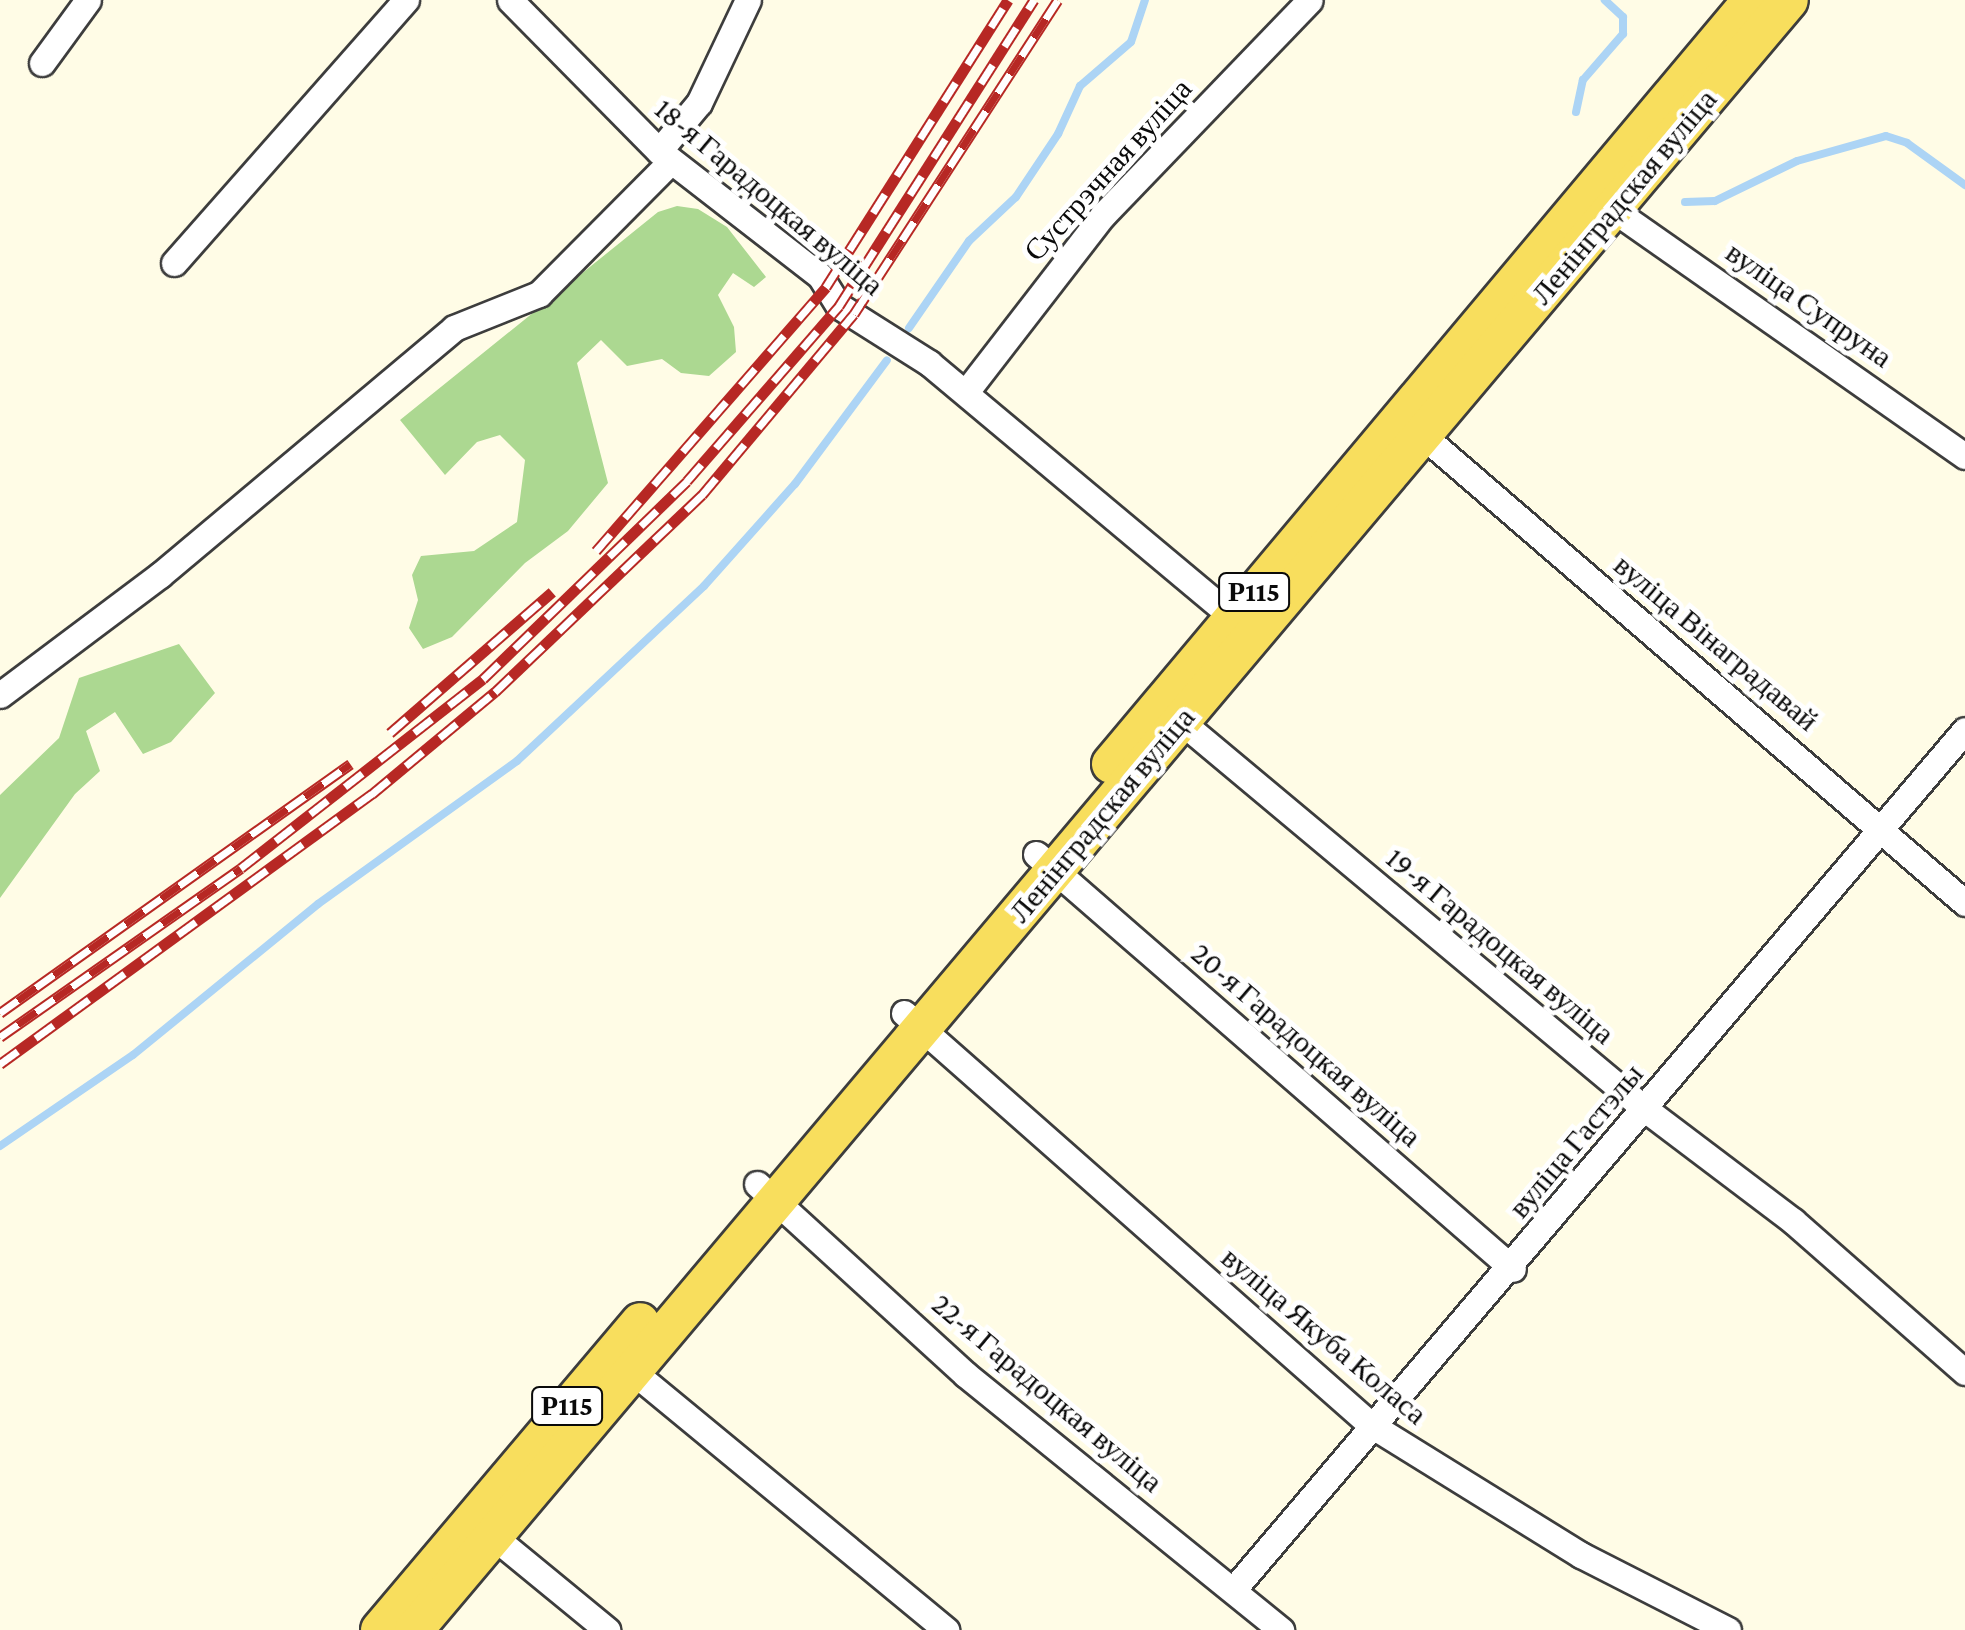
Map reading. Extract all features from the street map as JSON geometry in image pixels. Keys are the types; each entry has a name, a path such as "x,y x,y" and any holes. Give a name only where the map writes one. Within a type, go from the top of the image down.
{"main road":[{"name":"Ленінградская вуліца","path":"1602,201 1752,0"},
{"name":"Ленінградская вуліца","path":"380,1630 482,1527 914,1021 1602,201 1789,0"},
{"name":"Ленінградская вуліца","path":"414,1630 482,1527"}],"street":[{"path":"42,63 88,0"},
{"path":"174,263 406,0"},
{"name":"18-я Гарадоцкая вуліца","path":"510,0 665,156 820,276 839,306 966,392 1243,625"},
{"path":"0,694 160,575 454,328 539,294 665,156 699,103 748,0"},
{"name":"Сустрэчная вуліца","path":"966,392 1103,214 1310,0"},
{"name":"вуліца Супруна","path":"1602,201 1965,456"},
{"name":"вуліца Вінаградавай","path":"1412,427 1880,824 1965,903"},
{"name":"19-я Гарадоцкая вуліца","path":"1170,713 1645,1109 1793,1221 1965,1372"},
{"name":"вуліца Гастэлы","path":"1233,1590 1371,1424 1512,1269 1880,824 1965,730"},
{"name":"20-я Гарадоцкая вуліца","path":"1046,862 1512,1269"},
{"name":"вуліца Якуба Коласа","path":"914,1021 1371,1424 1581,1555 1728,1630"},
{"name":"22-я Гарадоцкая вуліца","path":"767,1192 965,1374 1281,1630"},
{"path":"622,1363 946,1630"},
{"path":"482,1527 607,1630"}],"green space":[{"path":"677,206 698,209 727,227 766,277 754,287 733,273 718,295 734,327 736,352 709,376 681,373 662,359 627,366 601,340 577,363 608,483 568,531 525,563 452,637 423,649 409,628 418,600 412,575 421,556 474,551 517,522 525,460 500,435 477,442 445,475 400,420 658,212"},
{"path":"179,644 215,693 171,742 143,754 115,712 86,731 100,771 75,794 0,898 0,795 59,738 79,678"}],"waterway":[{"path":"909,328 969,241 1016,197 1058,134 1080,86 1131,42 1145,0"},
{"path":"1576,112 1583,80 1623,34 1623,17 1605,0"},
{"path":"1685,202 1715,201 1797,161 1886,136 1907,143 1965,185"},
{"path":"0,1146 133,1055 318,904 517,761 704,586 795,484 887,360"}],"railway":[{"path":"596,551 826,287 1008,0"},
{"path":"0,1037 241,868 483,679 687,481 839,306 1034,0"},
{"path":"0,1064 372,794 495,692 702,495 854,314 1058,0"},
{"path":"390,733 552,592"},
{"path":"0,1013 351,764"}]}
